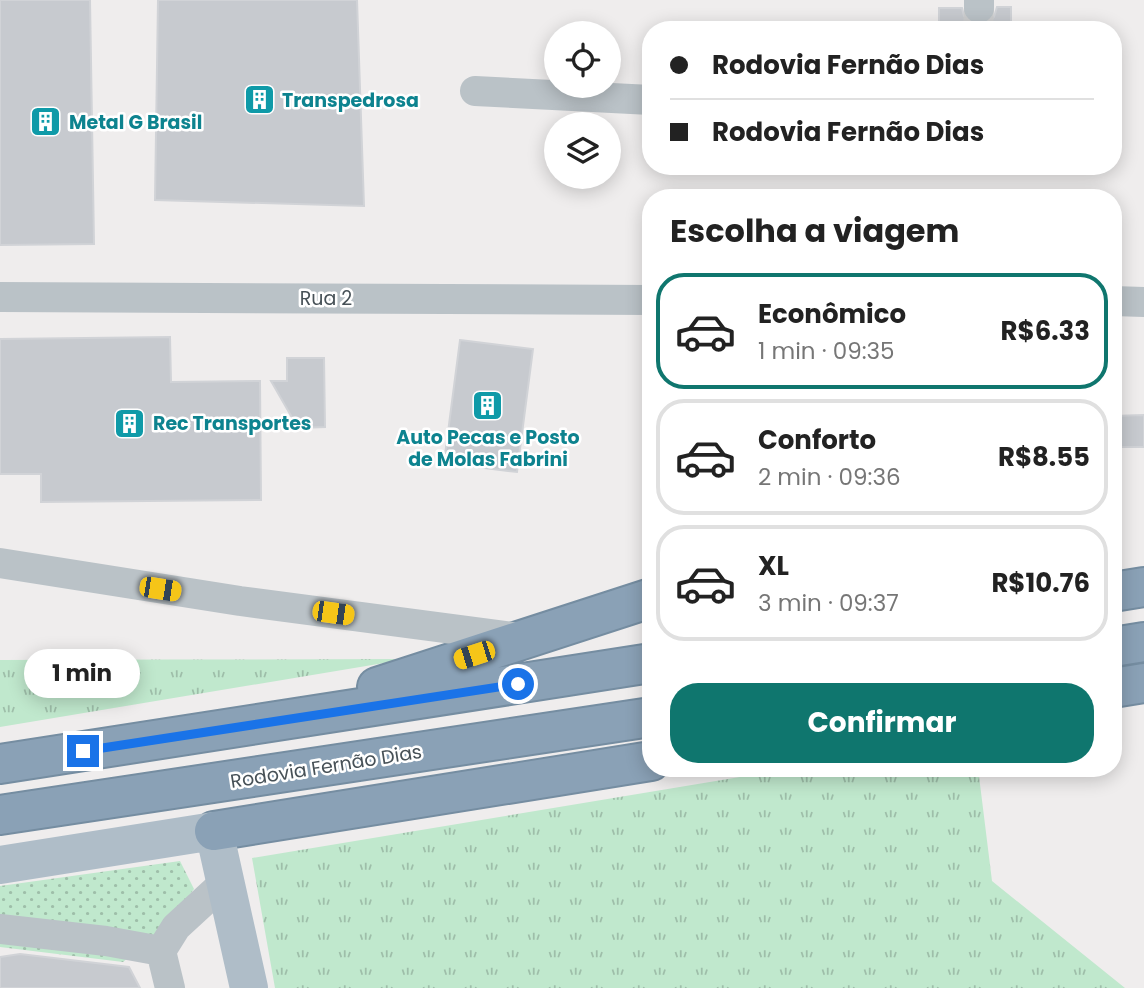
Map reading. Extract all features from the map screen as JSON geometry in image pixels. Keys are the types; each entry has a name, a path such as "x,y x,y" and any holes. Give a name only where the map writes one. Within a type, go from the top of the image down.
{"highway":[{"path":"1122,572 1144,573"},
{"path":"1122,591 1144,587"},
{"path":"275,721 642,601"},
{"path":"1122,646 1144,642"},
{"path":"0,764 642,664"},
{"path":"1122,687 1144,683"},
{"name":"Rodovia Fernão Dias","path":"0,815 642,718"},
{"path":"214,831 642,762"}],"main road":[{"path":"0,865 214,831 249,988"}],"lane":[{"path":"475,91 642,100"},
{"name":"Rua 2","path":"0,297 642,300"},
{"path":"1122,301 1144,302"},
{"path":"0,563 240,601 524,638"},
{"path":"170,988 160,951 176,927 226,881"},
{"path":"0,929 106,941 160,951"}],"green space":[{"path":"408,659 0,727 0,660"},
{"path":"740,777 979,777 992,881 1125,988 275,988 252,858"},
{"path":"180,861 194,889 166,925 123,962 0,947 0,886"}],"building":[{"name":"Metal G Brasil","path":"0,0 90,0 94,244 0,245"},
{"name":"Transpedrosa","path":"158,0 357,0 364,206 155,200"},
{"path":"997,7 1011,7 1011,21 989,21 994,17"},
{"path":"939,8 962,8 968,21 939,21"},
{"name":"Rec Transportes","path":"170,337 171,382 260,381 261,500 41,502 41,474 0,474 0,339"},
{"name":"Auto Pecas e Posto de Molas Fabrini","path":"460,340 533,349 517,472 444,463"},
{"path":"287,358 324,358 325,427 298,428 271,381 287,381"},
{"path":"1144,415 1144,447 1122,447 1122,416"},
{"path":"20,954 129,967 140,988 0,988 0,957"}],"tunnel":[{"path":"978,21 979,8"}],"place":[{"name":"Transpedrosa","path":"259,100"},
{"name":"Metal G Brasil","path":"46,122"},
{"name":"Auto Pecas e Posto de Molas Fabrini","path":"488,406"},
{"name":"Rec Transportes","path":"130,423"}],"route":[{"path":"83,751 518,684"}]}
